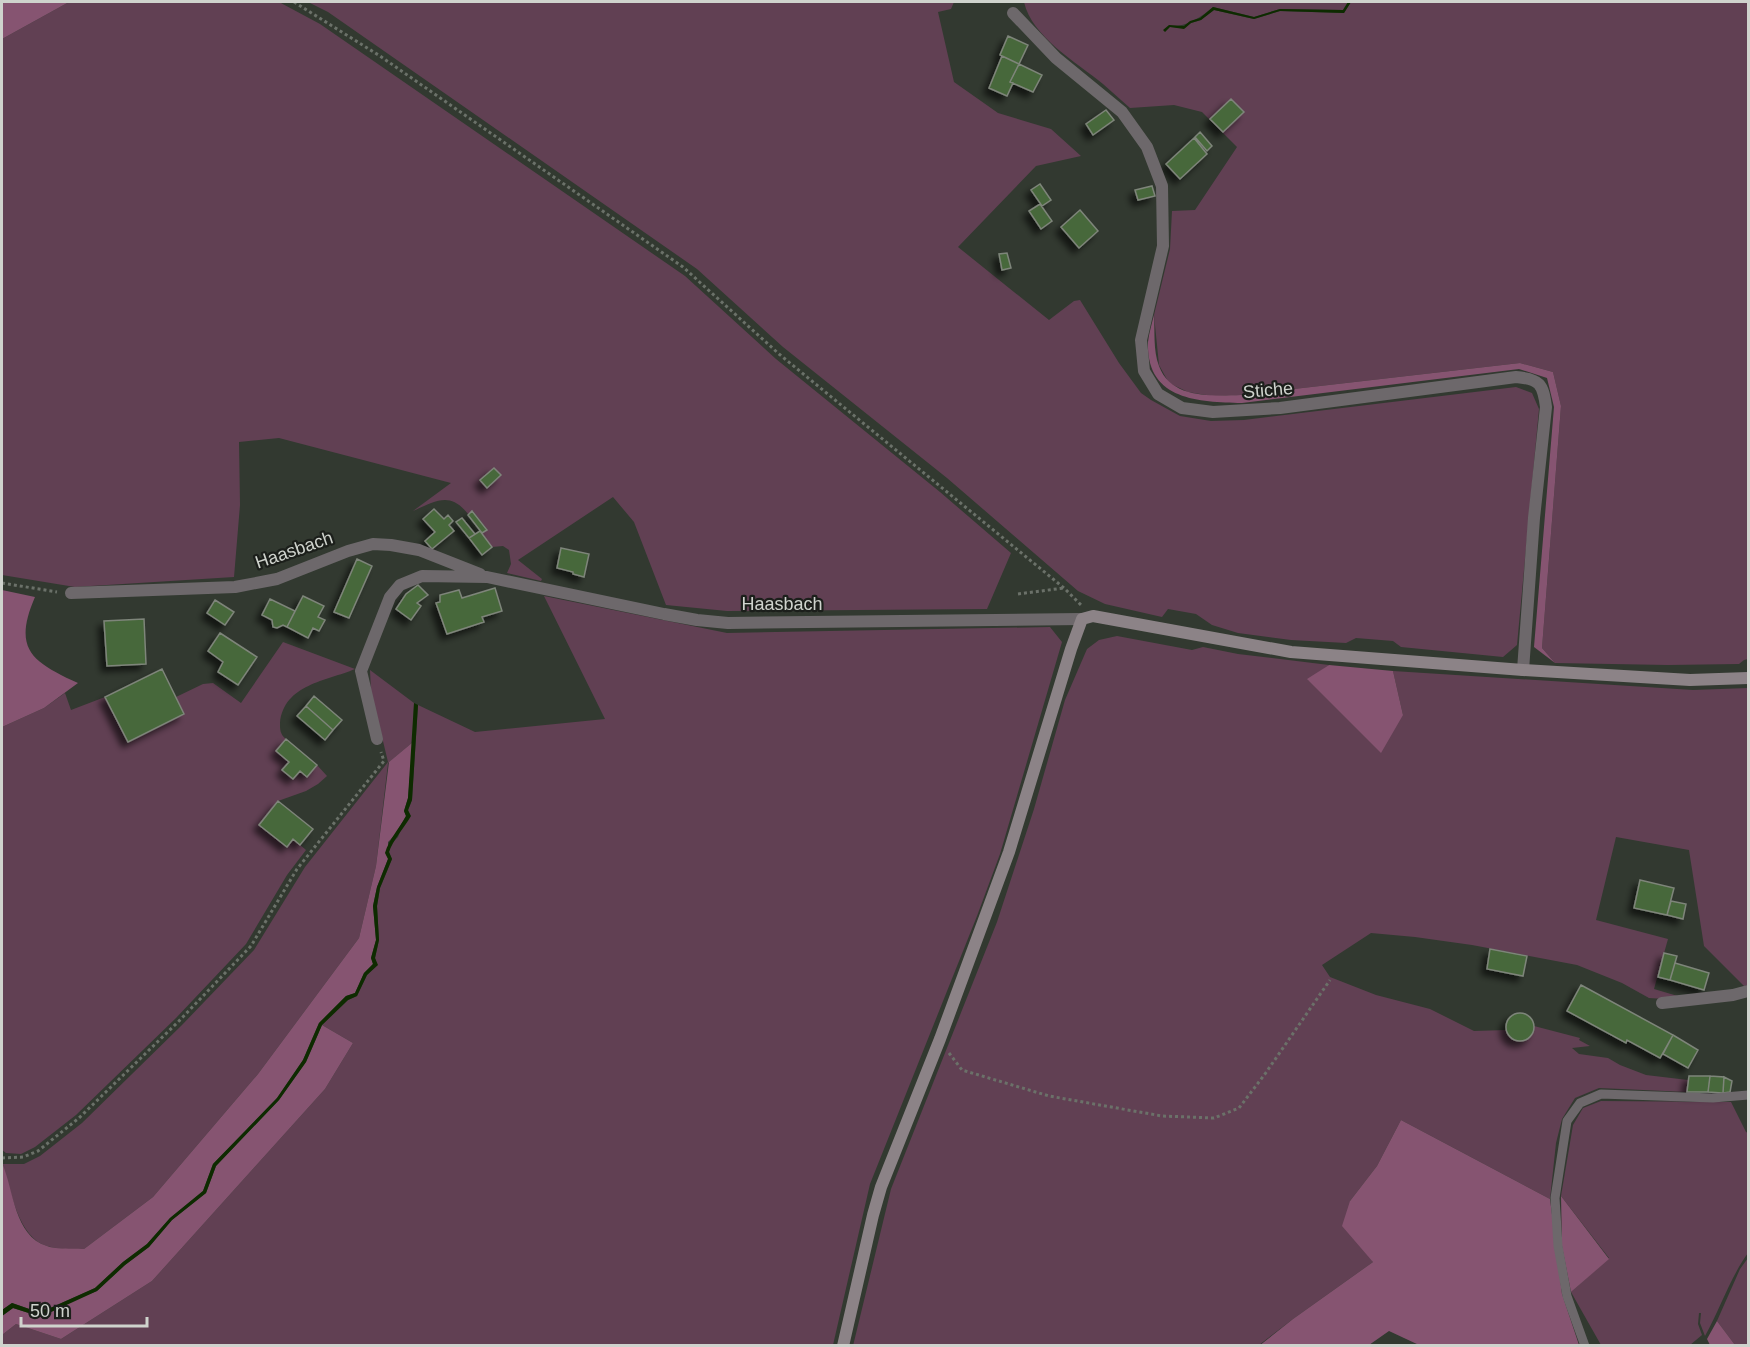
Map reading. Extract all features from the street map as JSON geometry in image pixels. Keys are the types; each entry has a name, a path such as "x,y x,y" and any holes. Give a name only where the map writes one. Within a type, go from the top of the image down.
{"street":[{"name":"Stiche","path":"1013,13 1056,58 1122,112 1147,147 1151,157 1162,186 1163,246 1141,340 1144,371 1158,394 1182,408 1213,412 1281,408 1516,377 1529,378 1540,384 1546,407 1534,518 1523,670"},
{"name":"Haasbach","path":"71,593 235,586 277,579 348,551 373,544 419,549 487,577 697,620 728,623 1087,618"},
{"name":"Haasbach","path":"378,739 361,671 390,597 400,585 422,576 487,577"},
{"path":"843,1346 881,1187 940,1039 1009,852 1087,618 1291,652 1690,680 1749,678"},
{"path":"1662,1003 1749,991"}],"lane":[{"path":"1585,1346 1568,1296 1558,1246 1555,1198 1567,1121 1580,1103 1601,1094 1713,1098 1749,1095"}],"path":[{"path":"294,2 363,44 683,267 779,354 1064,588 1087,618"},
{"path":"2,583 71,593"},
{"path":"1018,594 1064,588"},
{"path":"2,1158 23,1157 38,1151 78,1118 179,1022 251,946 297,869 384,762 378,739"},
{"path":"940,1039 962,1070 1049,1096 1162,1116 1214,1118 1239,1108 1266,1074 1330,980"}],"shaded area":[{"path":"2,2 69,2 2,39"},
{"path":"69,2 279,2 320,24 685,276 776,359 940,492 1011,553 987,609 727,611 666,605 634,522 613,497 518,560 542,579 541,581 507,573 511,564 509,550 503,546 492,547 482,533 487,529 473,511 468,514 455,502 442,500 413,511 451,483 279,438 239,442 240,505 234,577 75,587 2,575 2,39"},
{"path":"308,2 954,2 951,9 938,12 954,82 998,113 1051,129 1081,156 1036,166 958,247 1049,320 1074,301 1080,300 1119,363 1141,393 1151,400 1180,416 1211,421 1244,420 1516,387 1532,393 1539,409 1517,645 1503,657 1401,647 1393,641 1356,638 1346,643 1291,640 1238,633 1212,625 1196,614 1168,609 1162,617 1105,604 1078,591 947,478 783,347 697,269 328,12"},
{"path":"1024,2 1348,2 1343,10 1280,9 1254,17 1213,7 1193,21 1170,27 1185,28 1214,10 1254,19 1280,11 1344,13 1351,2 1748,2 1748,659 1739,664 1555,663 1542,648 1561,406 1553,372 1520,363 1241,395 1212,396 1188,392 1169,383 1159,365 1154,315 1170,249 1172,211 1195,210 1237,147 1202,112 1174,105 1130,108 1045,38 1029,15"},
{"path":"1348,2 1351,2 1344,13 1280,11 1254,19 1214,10 1184,29 1170,27 1165,32 1163,30 1169,25 1184,26 1200,18 1213,7 1254,17 1280,9 1343,10"},
{"path":"1154,315 1156,354 1165,377 1173,385 1183,390 1205,395 1241,395 1520,363 1553,372 1561,406 1542,648 1555,663 1534,647 1554,407 1547,378 1519,369 1242,403 1192,399 1165,387 1156,376 1150,361 1148,342"},
{"path":"2,590 35,597 28,615 26,630 31,652 49,668 78,683 44,708 2,727"},
{"path":"544,596 727,633 1050,627 1062,642 1000,854 870,1184 833,1345 2,1346 2,1335 16,1324 61,1339 152,1281 325,1089 353,1043 322,1025 348,1000 357,996 367,975 377,965 375,958 379,940 377,906 380,888 392,859 389,852 391,844 398,837 412,800 418,705 475,732 605,719"},
{"path":"1117,636 1192,650 1203,647 1238,654 1329,665 1308,680 1403,715 1393,671 1693,690 1748,688 1748,985 1744,986 1704,946 1689,850 1616,837 1596,920 1668,939 1654,989 1681,997 1649,998 1622,983 1577,965 1472,945 1371,933 1322,965 1330,977 1376,995 1430,1009 1474,1031 1506,1030 1511,1038 1520,1041 1530,1037 1534,1026 1580,1038 1579,1040 1590,1046 1572,1048 1579,1054 1608,1058 1646,1075 1688,1080 1687,1092 1599,1088 1575,1098 1562,1119 1556,1143 1550,1199 1401,1120 1377,1166 1350,1201 1373,1262 1259,1345 853,1346 891,1189 997,922 1034,809 1065,700 1087,649 1099,640"},
{"path":"283,642 355,669 308,686 289,700 283,710 280,728 281,734 286,739 276,751 289,762 282,770 293,779 300,771 307,777 317,765 327,776 306,791 278,801 259,825 287,847 293,839 306,850 287,875 246,944 176,1018 76,1115 35,1147 21,1154 6,1153 2,1150 2,727 44,708 65,693 71,710 105,697 128,742 184,714 176,697 203,684 213,683 241,703"},
{"path":"1329,665 1393,671 1403,715 1381,753 1307,679"},
{"path":"370,670 414,703 413,742 388,763 376,866 359,938 258,1074 153,1197 84,1249 56,1248 37,1241 22,1223 2,1164 24,1164 40,1156 82,1123 182,1025 254,950 305,867 388,762 371,691"},
{"path":"414,703 418,705 412,800 408,810 411,816 389,852 392,859 380,888 377,906 379,940 375,958 378,965 367,975 357,996 348,1000 322,1025 306,1062 279,1100 216,1166 206,1193 172,1220 149,1247 97,1291 49,1313 35,1315 13,1308 2,1316 2,1310 12,1303 35,1311 48,1309 95,1288 147,1244 170,1218 203,1191 213,1164 277,1098 303,1060 319,1023 346,996 355,993 364,973 373,964 371,958 376,940 373,906 377,887 388,859 385,853 406,816 404,811 408,798"},
{"path":"413,742 408,798 404,811 406,816 388,842 388,859 377,887 373,906 376,940 371,958 373,964 364,973 355,993 346,996 319,1023 303,1060 277,1098 213,1164 203,1191 170,1218 147,1244 95,1288 48,1309 35,1311 12,1303 2,1310 2,1163 21,1222 36,1241 51,1247 84,1249 153,1197 258,1074 359,938 376,866 389,762"},
{"path":"322,1025 353,1043 325,1089 152,1281 61,1339 16,1324 2,1335 2,1316 13,1308 35,1315 97,1291 149,1247 172,1220 206,1193 216,1166 279,1100 306,1062"},
{"path":"1601,1101 1731,1102 1748,1133 1748,1253 1705,1336 1700,1323 1701,1313 1699,1313 1698,1324 1702,1335 1690,1345 1601,1345 1571,1292 1609,1258 1561,1196 1573,1125 1583,1108"},
{"path":"1401,1120 1550,1199 1562,1294 1579,1345 1419,1345 1389,1331 1369,1345 1259,1346 1373,1262 1342,1226 1350,1201 1377,1166"},
{"path":"1561,1196 1609,1259 1571,1292 1562,1246"},
{"path":"1748,1258 1748,1345 1735,1345 1717,1321 1740,1269"},
{"path":"1717,1321 1735,1345 1710,1345 1707,1339"}],"building":[{"path":"1008,36 1028,45 1019,64 1000,55"},
{"path":"1002,56 1019,64 1010,82 1013,83 1007,96 989,88"},
{"path":"1019,64 1042,75 1033,92 1010,82"},
{"path":"1231,99 1244,112 1223,132 1210,119"},
{"path":"1106,110 1114,120 1093,135 1086,124"},
{"path":"1200,132 1212,146 1207,151 1195,137"},
{"path":"1194,138 1207,154 1180,179 1166,164"},
{"path":"1040,184 1051,200 1042,206 1031,190"},
{"path":"1152,186 1155,196 1138,200 1135,190"},
{"path":"1040,204 1052,221 1041,229 1029,211"},
{"path":"1080,210 1098,231 1079,248 1061,227"},
{"path":"1007,253 1011,268 1002,270 999,254"},
{"path":"494,468 501,475 487,488 480,480"},
{"path":"434,509 444,519 448,515 453,521 449,525 454,531 432,549 425,541 435,532 423,519"},
{"path":"472,511 487,530 482,533 468,515"},
{"path":"462,518 475,534 469,538 456,522"},
{"path":"480,531 492,547 482,555 469,538"},
{"path":"561,548 589,554 584,577 557,568"},
{"path":"357,559 372,566 349,618 334,612"},
{"path":"418,585 428,595 417,603 421,606 411,620 396,609 406,594"},
{"path":"495,588 502,611 482,617 484,622 447,634 436,603 440,602 440,595 459,590 462,598"},
{"path":"303,596 324,606 318,617 325,620 319,631 313,628 308,638 287,627"},
{"path":"270,599 295,611 287,627 283,625 273,627 272,620 262,615"},
{"path":"215,600 234,612 225,625 207,613"},
{"path":"144,619 146,664 107,666 104,621"},
{"path":"220,633 257,657 238,685 218,672 223,662 208,651"},
{"path":"162,669 184,714 128,742 105,697"},
{"path":"314,696 342,720 333,730 306,706"},
{"path":"306,706 333,730 325,740 297,716"},
{"path":"286,739 317,765 307,777 300,771 293,779 282,770 289,762 276,751"},
{"path":"278,801 313,829 300,845 293,839 287,847 259,825"},
{"path":"1640,880 1674,888 1667,915 1634,908"},
{"path":"1671,901 1686,904 1683,919 1667,915"},
{"path":"1490,949 1527,956 1523,976 1487,969"},
{"path":"1664,953 1677,956 1670,980 1658,977"},
{"path":"1675,963 1709,973 1704,990 1670,980"},
{"path":"1581,985 1673,1035 1660,1058 1627,1040 1626,1043 1567,1011"},
{"path":"1520,1013 1530,1017 1534,1027 1530,1037 1520,1041 1510,1037 1506,1027 1510,1017"},
{"path":"1673,1035 1698,1050 1688,1068 1663,1054"},
{"path":"1689,1076 1710,1076 1708,1092 1687,1092"},
{"path":"1710,1076 1724,1077 1723,1093 1708,1092"},
{"path":"1724,1077 1732,1081 1730,1092 1723,1093"}]}
